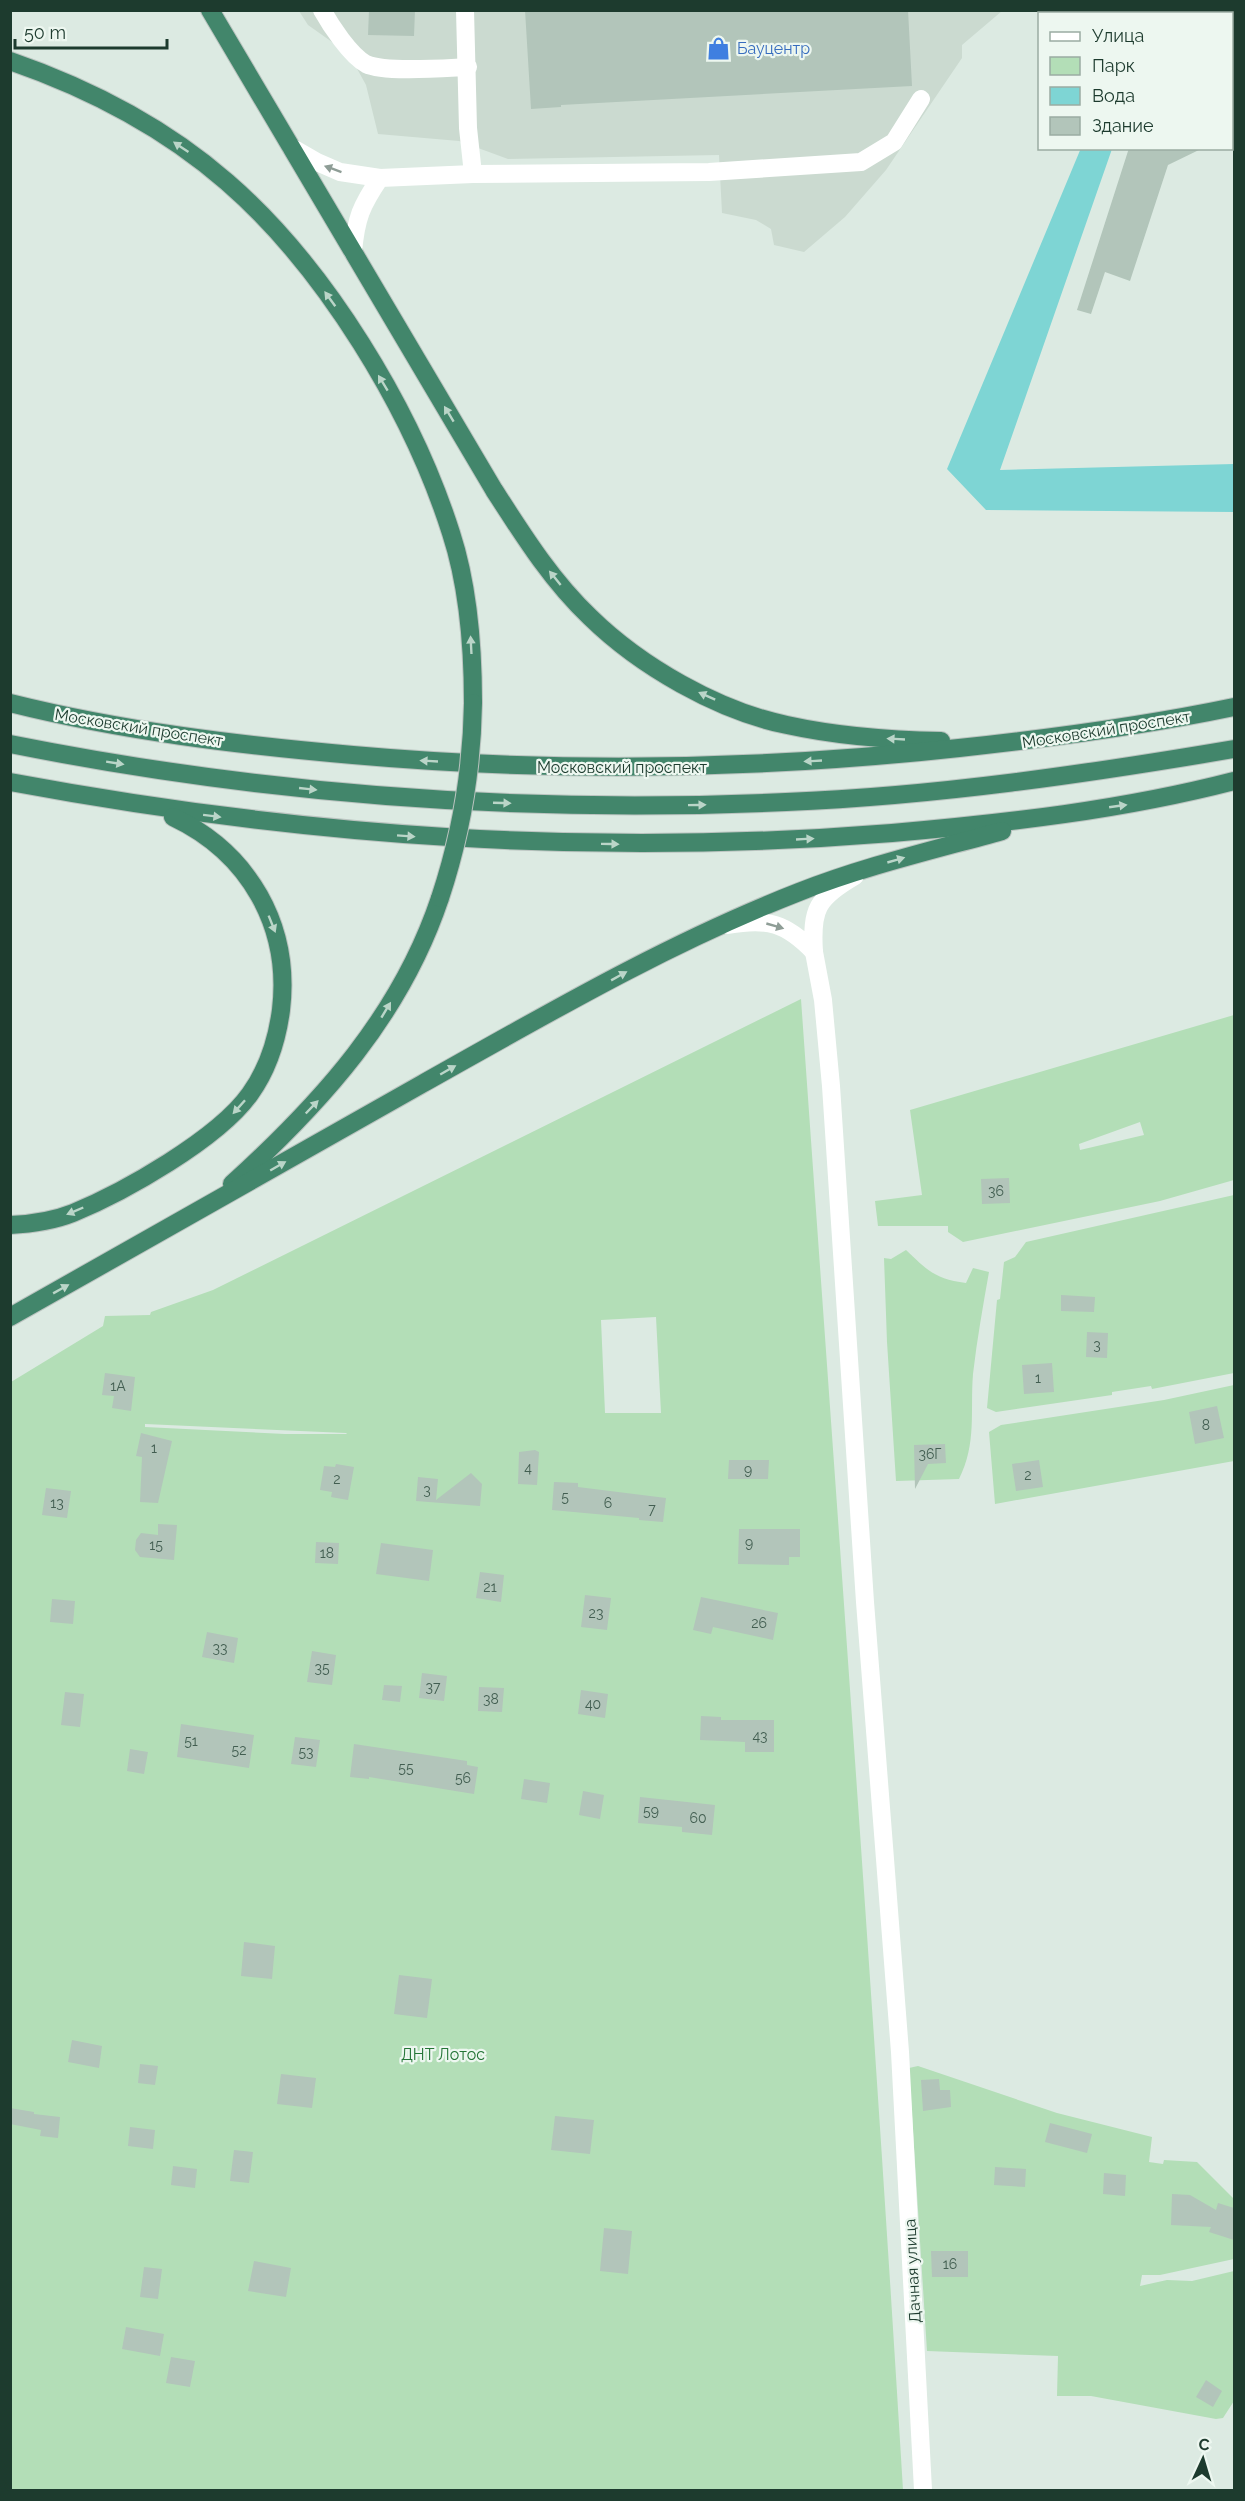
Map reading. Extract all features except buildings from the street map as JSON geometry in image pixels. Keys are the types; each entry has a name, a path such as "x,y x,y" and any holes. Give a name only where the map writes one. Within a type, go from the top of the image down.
{"highway":[{"path":"210,10 488,480 530,546 590,617 624,647 698,692 739,710 785,725 879,738 1018,743"},
{"path":"10,61 120,108 196,157 228,182 280,236 337,308 392,397 413,439 452,535 472,639 472,740 467,782 450,868 416,957 386,1011 354,1058 317,1102 209,1205"},
{"name":"Московский проспект","path":"10,704 123,726 255,745 400,759 496,765 715,767 873,758 1018,743 1170,720 1234,707"},
{"path":"10,744 141,767 313,790 419,799 593,806 788,802 916,793 1117,769 1234,749"},
{"path":"10,782 154,807 280,825 387,835 612,844 740,842 846,837 1134,804 1234,781"},
{"path":"10,1225 34,1223 72,1213 174,1159 230,1117 250,1095 265,1069 274,1046 284,972 281,949 273,924 260,898 244,873 222,848 195,827 154,807"},
{"path":"10,1317 482,1051 630,970 717,927 801,891 872,867 1060,814"}],"street":[{"path":"322,10 336,34 366,64 395,69 468,67"},
{"path":"465,10 468,128 473,174"},
{"path":"291,147 316,162 340,172 380,178 473,174 709,172 861,162 894,142 921,99"},
{"path":"353,252 355,228 361,207 380,178"},
{"name":"Дачная улица","path":"872,867 833,889 819,904 812,925 814,952 823,1000 831,1086 865,1602 900,2052 923,2490"},
{"path":"717,927 749,921 772,924 796,933 814,952"}],"shaded area":[{"path":"299,11 1002,11 962,45 962,58 886,170 845,217 804,252 774,245 771,229 756,220 722,213 719,155 508,159 459,141 378,134 366,85 349,54 308,25"}],"green space":[{"name":"ДНТ Лотос","path":"801,999 867,1931 903,2490 11,2490 11,1382 103,1326 105,1316 150,1315 151,1312 213,1290","holes":["656,1317 661,1413 605,1413 601,1320","145,1424 346,1433 347,1434 285,1434 145,1427"]},
{"path":"1234,1015 1234,1180 1160,1201 963,1242 948,1232 948,1226 878,1226 875,1201 922,1195 910,1110","holes":["1140,1122 1144,1135 1080,1150 1079,1144"]},
{"path":"1234,1195 1234,1373 1152,1389 1151,1386 1112,1392 1112,1395 996,1412 987,1408 997,1300 1000,1299 1004,1262 1015,1257 1026,1242"},
{"path":"906,1250 926,1268 946,1279 966,1283 973,1268 989,1272 973,1374 971,1440 965,1466 959,1479 896,1481 884,1258 891,1259"},
{"path":"1234,1385 1234,1461 995,1504 989,1432 1001,1425 1164,1400"},
{"path":"918,2066 1057,2113 1152,2137 1149,2162 1163,2164 1164,2160 1197,2162 1234,2199 1234,2259 1160,2275 1142,2275 1140,2286 1167,2280 1192,2281 1234,2271 1234,2401 1223,2418 1216,2419 1091,2396 1057,2396 1058,2356 927,2351 909,2068"}],"water":[{"path":"1080,150 1112,150 1000,470 1234,464 1234,512 986,510 947,469"}],"place":[{"name":"Бауцентр","path":"719,48"}]}
